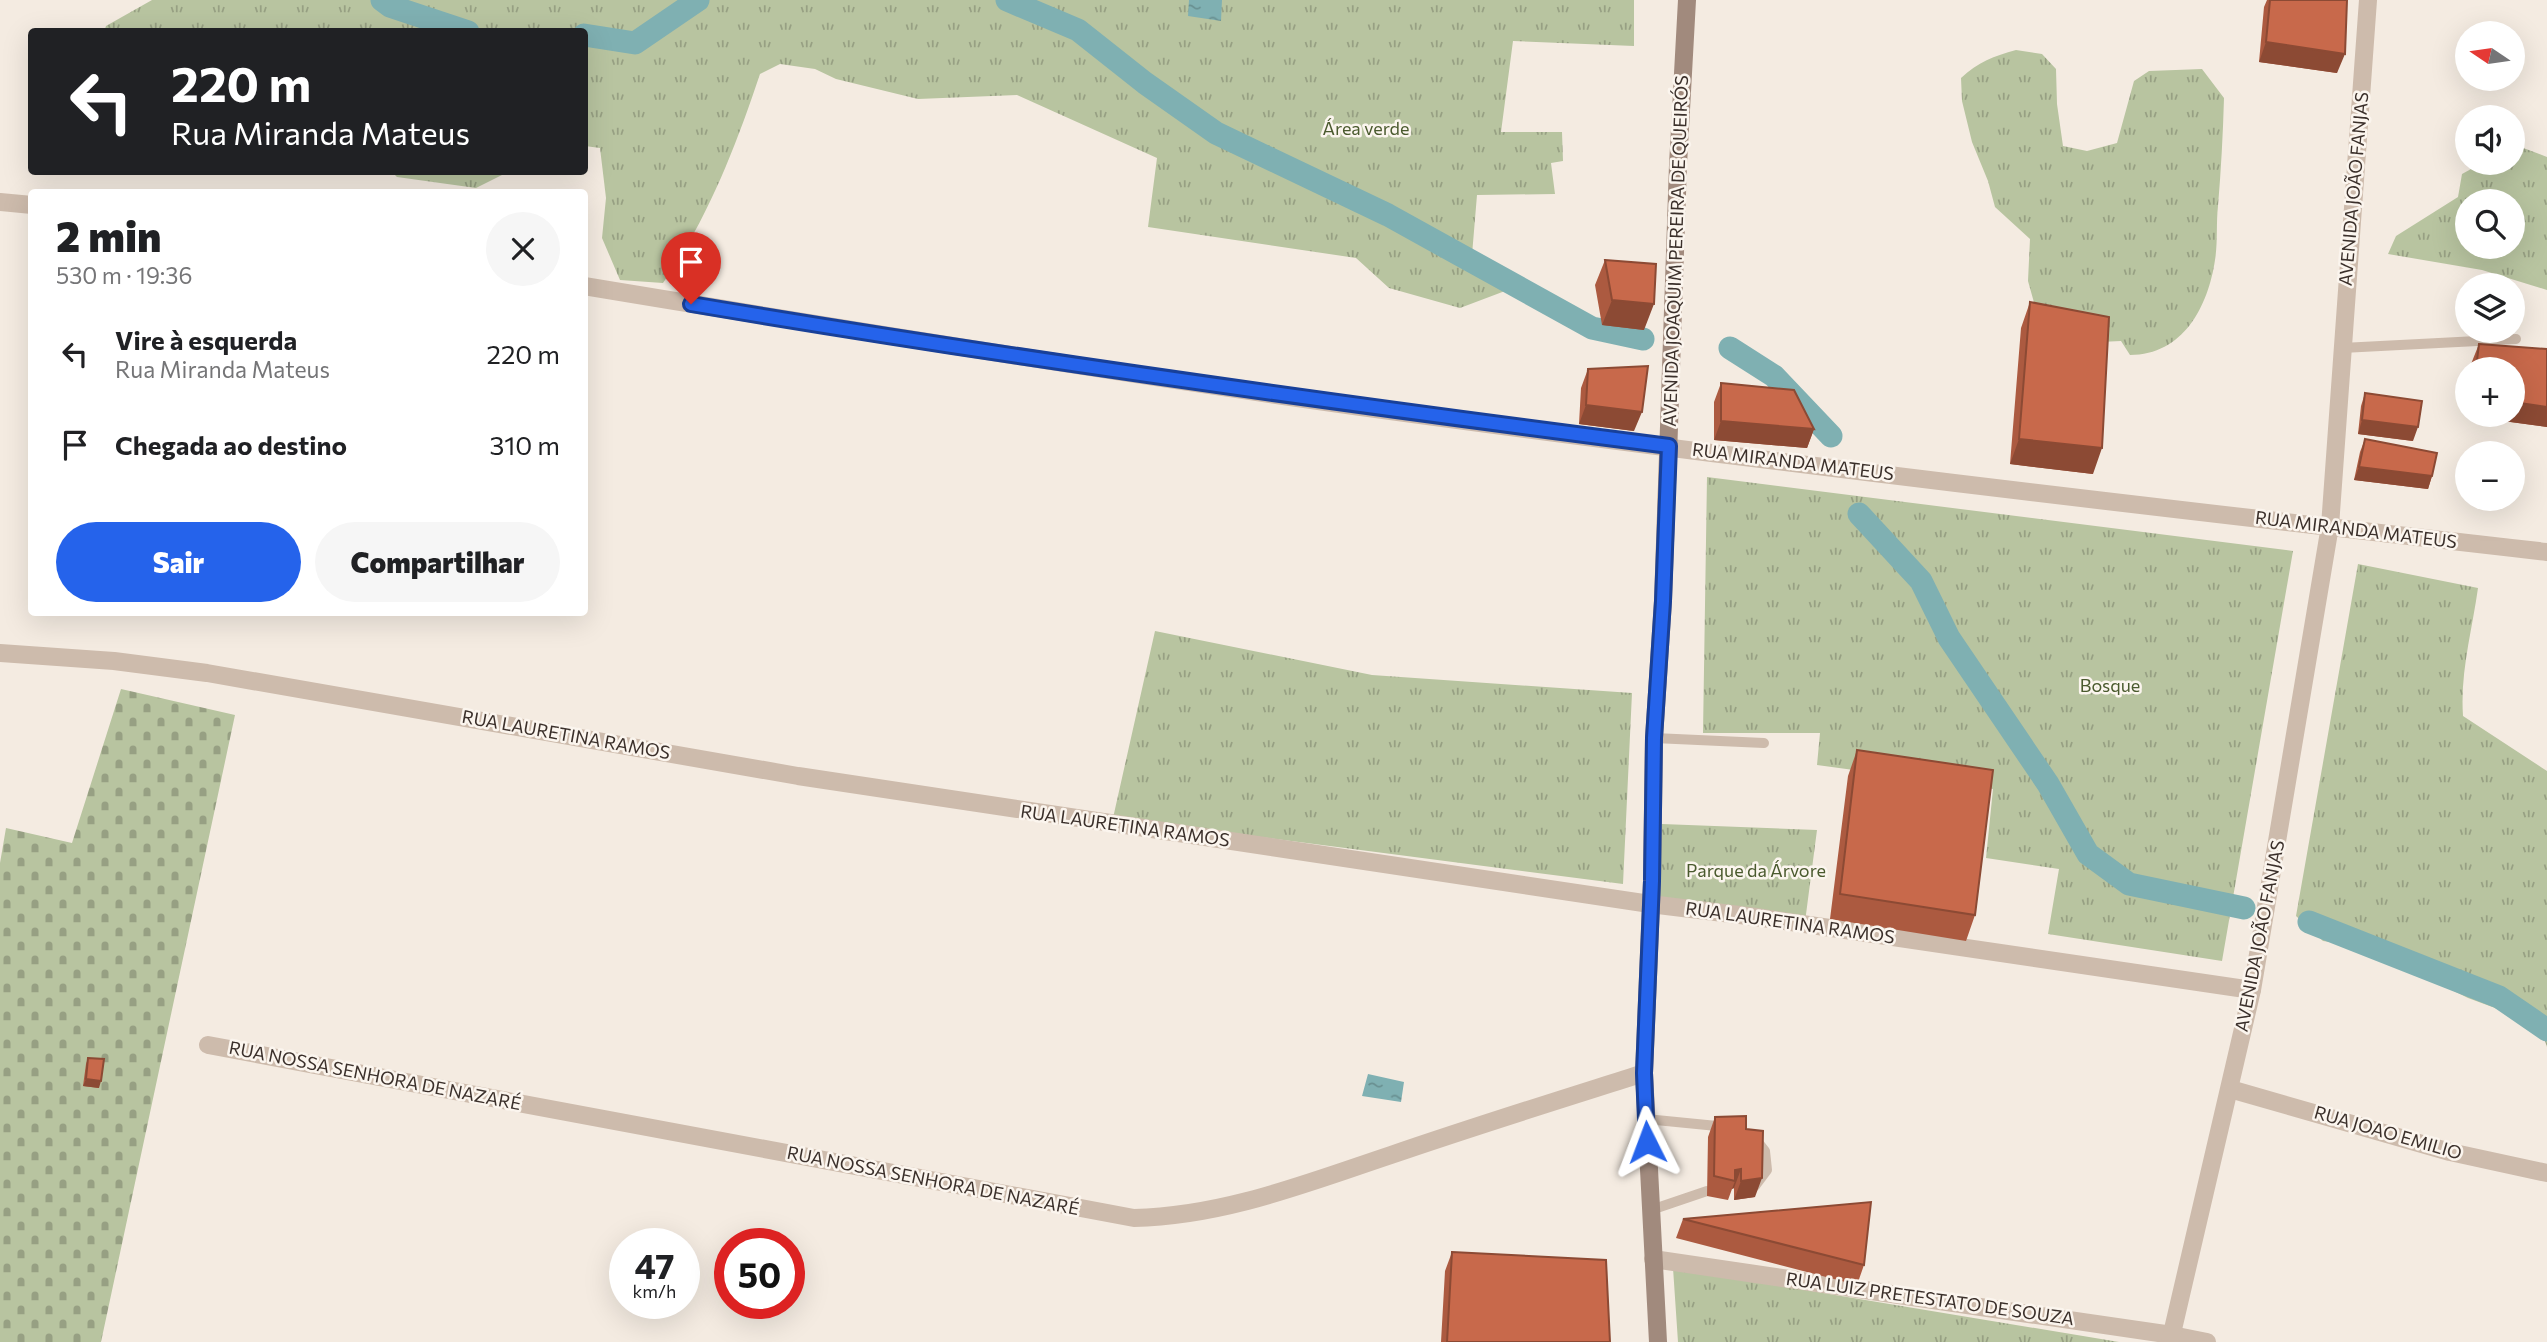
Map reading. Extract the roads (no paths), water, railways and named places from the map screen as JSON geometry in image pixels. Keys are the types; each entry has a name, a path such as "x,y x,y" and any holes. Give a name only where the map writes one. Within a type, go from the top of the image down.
{"main road":[{"name":"AVENIDA JOAQUIM PEREIRA DE QUEIRÓS","path":"1658,1342 1644,1073 1654,738 1663,601 1678,165 1687,0"}],"street":[{"name":"AVENIDA JOÃO FANJAS","path":"2171,1338 2252,990 2330,526 2368,0"},
{"path":"0,202 28,205"},
{"name":"RUA MIRANDA MATEUS","path":"588,287 917,341 1360,407 2027,491 2547,552"},
{"name":"RUA LAURETINA RAMOS","path":"0,653 114,661 207,673 798,776 1650,904 1770,919 2252,990"},
{"name":"RUA NOSSA SENHORA DE NAZARÉ","path":"208,1045 1134,1218 1164,1218 1245,1203 1644,1073"},
{"name":"RUA JOAO EMILIO","path":"2230,1089 2450,1152 2547,1172"},
{"name":"RUA LUIZ PRETESTATO DE SOUZA","path":"1653,1259 2207,1342"}],"lane":[{"path":"2342,348 2455,342"},
{"path":"1654,738 1764,743"},
{"path":"1646,1119 1741,1128 1753,1136 1765,1151 1767,1170 1755,1186"},
{"path":"1651,1210 1707,1191"}],"water":[{"path":"1189,0 1222,0 1221,21 1188,16"},
{"path":"1368,1074 1404,1082 1401,1102 1362,1096"}],"waterway":[{"path":"382,0 390,6 456,28"},
{"path":"588,36 635,43 698,0"},
{"path":"1007,0 1078,30 1145,83 1216,133 1388,215 1592,328 1643,339"},
{"path":"1730,348 1774,376 1831,436"},
{"path":"1859,514 1921,581 1949,638 2048,784 2088,854 2129,884 2244,908"},
{"path":"2309,922 2499,997 2547,1030"}],"park label":[{"name":"Área verde","path":"1366,129"},
{"name":"Bosque","path":"2110,686"},
{"name":"Parque da Árvore","path":"1756,871"}]}
